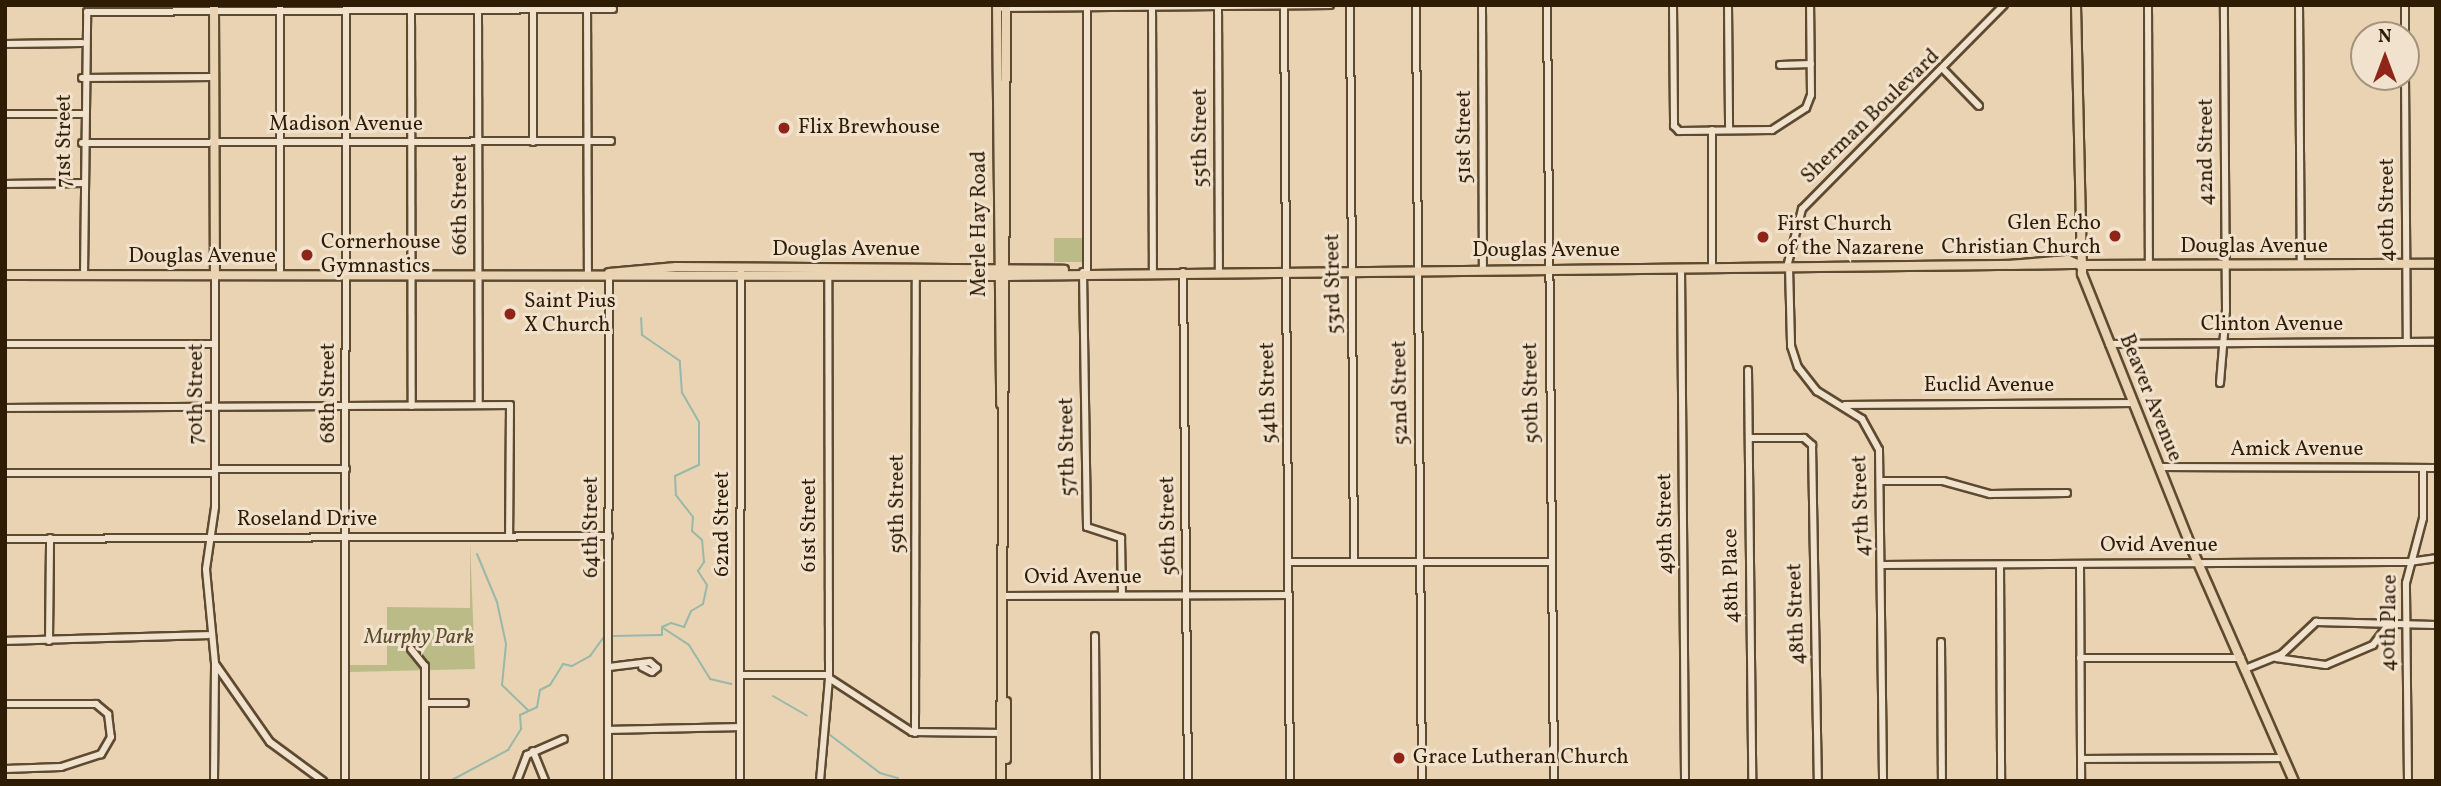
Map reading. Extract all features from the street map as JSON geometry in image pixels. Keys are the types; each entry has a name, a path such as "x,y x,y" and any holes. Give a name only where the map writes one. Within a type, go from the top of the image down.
{"main road":[{"name":"Beaver Avenue","path":"2076,5 2077,265 2199,564 2294,781"},
{"name":"Merle Hay Road","path":"1002,7 1006,781"},
{"name":"70th Street","path":"214,8 215,274"},
{"name":"Douglas Avenue","path":"5,275 2436,264"},
{"name":"Merle Hay Road","path":"1001,781 1004,733"}],"street":[{"name":"54th Street","path":"1284,5 1290,781"},
{"path":"1002,7 1330,5"},
{"name":"53rd Street","path":"1350,5 1354,562"},
{"name":"52nd Street","path":"1416,5 1422,781"},
{"name":"51st Street","path":"1482,5 1483,269"},
{"name":"50th Street","path":"1547,5 1553,781"},
{"path":"1673,5 1674,126 1679,131 1772,130 1790,123 1810,102 1810,5"},
{"path":"1728,5 1729,130"},
{"name":"Sherman Boulevard","path":"1788,267 1802,208 1944,70 2004,5"},
{"path":"2148,5 2149,265"},
{"name":"42nd Street","path":"2220,383 2225,265 2224,5"},
{"path":"2299,5 2301,265"},
{"name":"57th Street","path":"1087,6 1087,527 1121,538 1122,595"},
{"path":"1152,6 1153,271"},
{"name":"55th Street","path":"1218,6 1219,271"},
{"path":"587,7 588,273"},
{"path":"112,8 613,9"},
{"name":"71st Street","path":"83,275 82,17 89,12 112,8"},
{"path":"280,8 280,274"},
{"name":"68th Street","path":"345,781 346,8"},
{"path":"411,8 412,406"},
{"name":"66th Street","path":"478,8 479,405"},
{"path":"533,8 533,142"},
{"path":"5,44 82,43"},
{"path":"1780,65 1811,64"},
{"path":"1944,70 1979,106"},
{"path":"82,78 214,77"},
{"name":"40th Street","path":"2405,91 2407,342"},
{"path":"5,114 82,114"},
{"path":"1712,131 1712,268"},
{"name":"Madison Avenue","path":"82,144 611,141"},
{"path":"5,184 83,183"},
{"name":"47th Street","path":"1788,267 1791,346 1798,367 1817,391 1845,405 1862,419 1879,450 1883,781"},
{"name":"49th Street","path":"1681,268 1685,781"},
{"name":"62nd Street","path":"740,781 741,271"},
{"name":"59th Street","path":"915,271 915,733"},
{"name":"56th Street","path":"1183,271 1188,781"},
{"name":"61st Street","path":"820,781 828,676 828,272"},
{"name":"64th Street","path":"608,781 609,273"},
{"name":"70th Street","path":"214,781 215,663 208,635 215,471 215,274"},
{"name":"Clinton Avenue","path":"2109,344 2436,342"},
{"path":"5,344 215,344"},
{"name":"48th Place","path":"1748,370 1752,781"},
{"name":"Euclid Avenue","path":"1845,405 2133,403"},
{"path":"5,408 510,405 509,537"},
{"path":"1862,419 1866,405"},
{"name":"48th Street","path":"1749,438 1804,438 1812,445 1818,781"},
{"name":"Amick Avenue","path":"2159,467 2436,468"},
{"name":"40th Place","path":"2409,781 2406,625 2410,562 2423,519 2423,468"},
{"path":"5,473 346,469"},
{"path":"1881,481 1943,481 1990,494 2067,493"},
{"name":"Roseland Drive","path":"5,539 609,536"},
{"path":"49,641 50,538"},
{"name":"Ovid Avenue","path":"1881,565 2410,562 2436,558"},
{"path":"1288,562 1551,562"},
{"path":"2080,564 2081,781"},
{"path":"2000,565 2001,781"},
{"name":"Ovid Avenue","path":"1004,596 1289,595"},
{"path":"2245,669 2276,658 2316,622 2436,625"},
{"path":"2276,658 2326,665 2373,645 2388,625"},
{"path":"5,641 208,635"},
{"path":"1095,636 1096,781"},
{"path":"1941,642 1942,781"},
{"path":"411,649 425,666 425,781"},
{"path":"2080,658 2241,658"},
{"path":"215,663 270,742 323,781"},
{"path":"609,667 642,667"},
{"path":"740,675 828,676 915,733 1004,733"},
{"path":"425,703 465,703"},
{"path":"5,704 96,704 108,714 111,737 110,746 91,758 54,769 5,769"},
{"path":"608,730 740,727"},
{"path":"517,781 533,751 564,739"},
{"path":"533,751 545,781"},
{"path":"2081,759 2284,758"}],"green space":[{"path":"1054,238 1083,238 1083,262 1054,262"},
{"name":"Murphy Park","path":"470,542 475,669 349,672 350,665 387,665 387,607 470,608"}],"waterway":[{"path":"614,636 662,635 662,627 671,623 684,627 691,611 703,604 707,585 698,571 704,562 702,540 692,531 693,517 676,495 675,476 699,465 699,422 682,393 680,361 642,335 641,318"},
{"path":"477,554 497,602 506,644 502,685 529,711"},
{"path":"663,628 689,645 710,679 731,684"},
{"path":"450,781 508,750 521,729 520,715 537,707 540,690 550,685 563,664 572,666 590,656 605,635"},
{"path":"773,696 807,716"},
{"path":"830,735 880,773 898,778"}],"place":[{"name":"Flix Brewhouse","path":"784,128"},
{"name":"Glen Echo Christian Church","path":"2115,236"},
{"name":"First Church of the Nazarene","path":"1763,237"},
{"name":"Cornerhouse Gymnastics","path":"307,255"},
{"name":"Saint Pius X Church","path":"510,314"},
{"name":"Grace Lutheran Church","path":"1399,758"}]}
